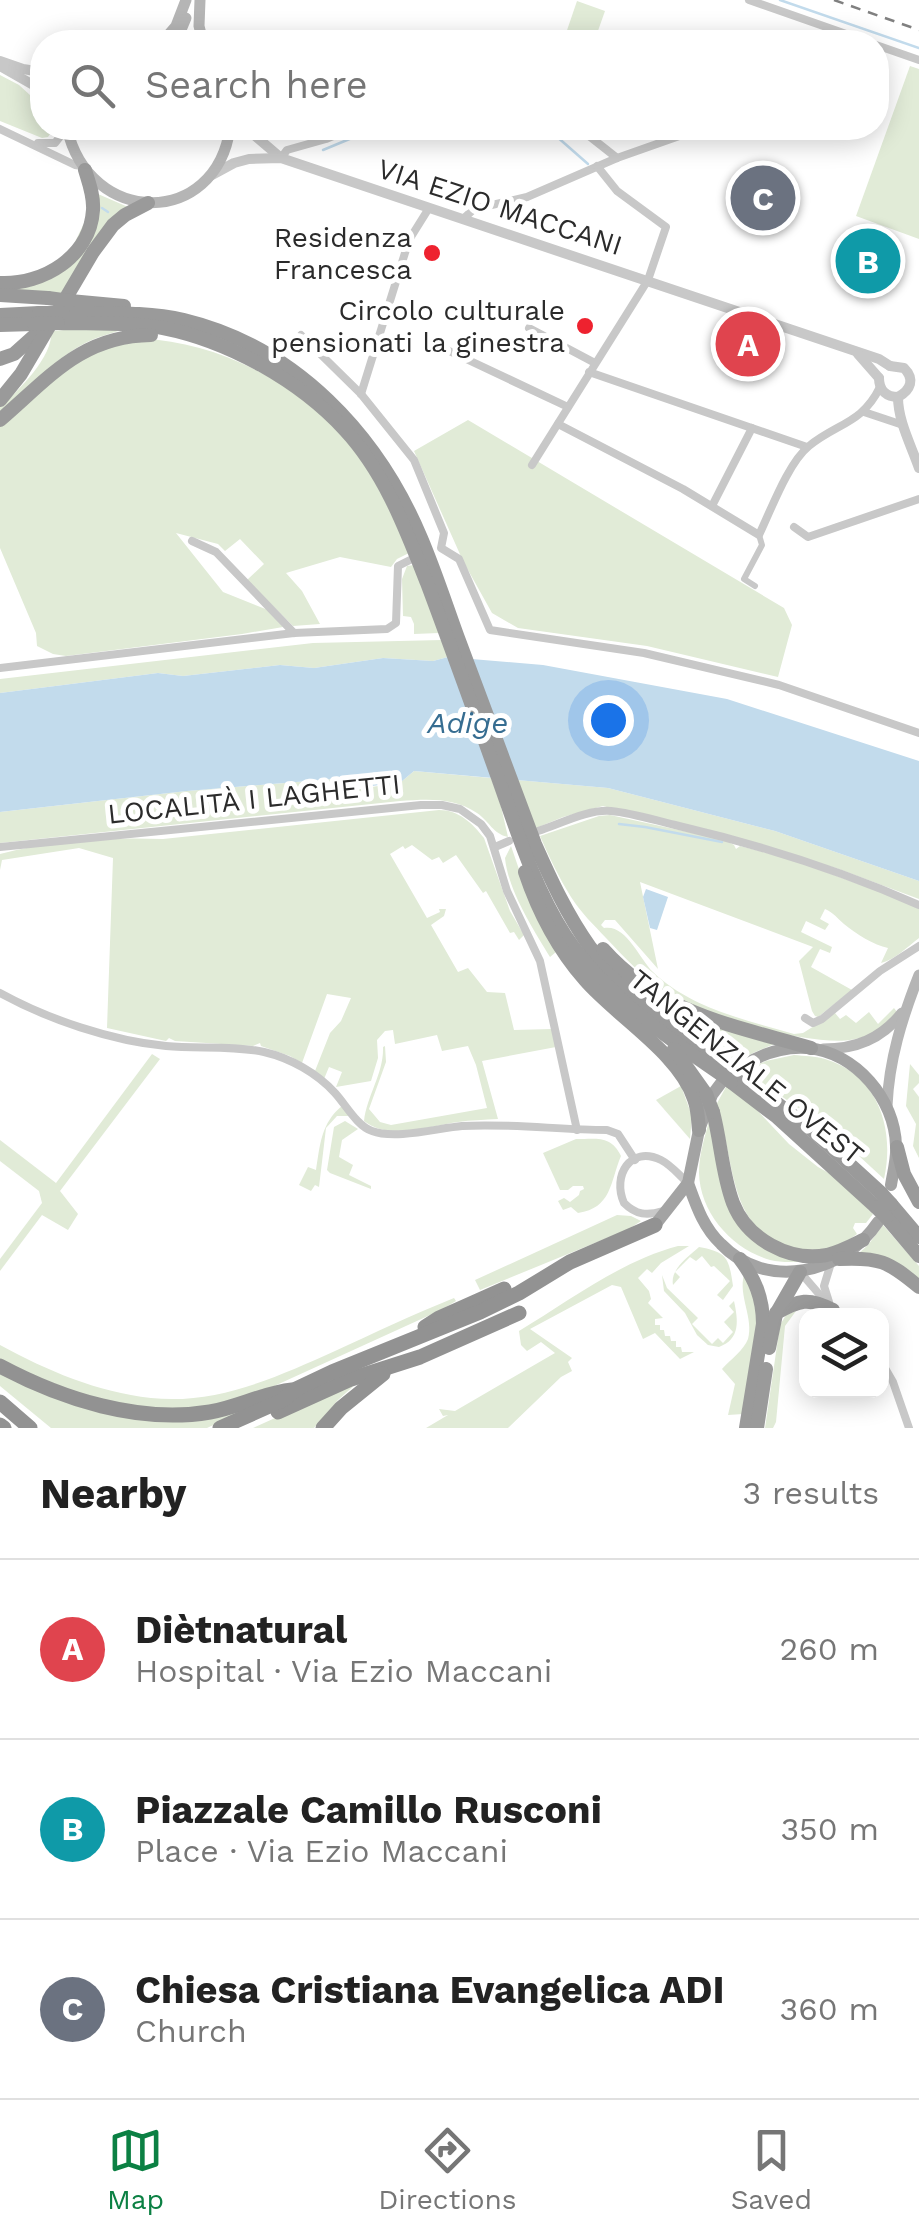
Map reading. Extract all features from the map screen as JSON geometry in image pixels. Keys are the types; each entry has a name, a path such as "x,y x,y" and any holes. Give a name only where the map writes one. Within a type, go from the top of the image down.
{"highway":[{"path":"0,283 44,276 72,257 86,238 93,213 92,192 84,168"},
{"path":"0,400 62,313 94,252 114,225 148,203"},
{"path":"0,295 48,298 62,313"},
{"name":"TANGENZIALE OVEST","path":"0,325 124,306 186,321 251,344 280,361 352,423 386,470 421,537 446,621 550,908 567,937 610,988 657,1030 731,1075"},
{"path":"0,359 14,354 62,313"},
{"name":"TANGENZIALE OVEST","path":"62,313 199,337 246,356 306,394 346,431 369,462 405,528 446,621"},
{"name":"TANGENZIALE OVEST","path":"0,315 37,318"},
{"path":"0,420 70,360 105,341 127,336 167,336 246,356"},
{"path":"510,800 513,833 532,892 552,934 594,990 677,1070 694,1099 698,1130"},
{"name":"TANGENZIALE OVEST","path":"510,800 557,894 590,946 630,991 919,1237"},
{"path":"557,894 620,966 667,1000 726,1025 813,1049"},
{"path":"657,1030 706,1094 730,1194 750,1230 774,1247 803,1256 830,1254 863,1240"},
{"path":"897,1147 904,1174 919,1202"},
{"name":"TANGENZIALE OVEST","path":"884,1205 919,1256"},
{"path":"0,1366 93,1403 150,1414 208,1412 296,1389 396,1346 439,1318 655,1224"},
{"path":"740,1258 754,1278 764,1309 746,1428"},
{"path":"835,1261 867,1258 884,1262 919,1287"},
{"path":"757,1428 776,1314 800,1272"},
{"path":"776,1314 800,1302 815,1301 827,1308"},
{"path":"243,1428 350,1379 390,1368 519,1313"},
{"path":"323,1428 390,1368"},
{"path":"220,1428 283,1400 296,1389"},
{"path":"0,1402 30,1428"}],"main road":[{"path":"173,30 189,0"},
{"path":"180,30 189,0"},
{"path":"200,0 200,30"},
{"path":"71,140 84,168 106,190 148,203 174,199 200,185 209,176 227,140"},
{"path":"887,1106 893,1054 919,975"},
{"path":"655,1224 688,1182 698,1130 712,1095 731,1075 774,1051 844,1048 868,1042 891,1026 907,1005"},
{"path":"688,1182 698,1212 723,1247 740,1258 776,1271 800,1272 835,1261 863,1240 884,1205 897,1147 894,1126 874,1085 854,1066 813,1049"}],"street":[{"path":"749,0 824,30"},
{"path":"889,50 919,60"},
{"path":"0,63 30,70"},
{"path":"0,63 30,82"},
{"path":"0,129 84,168"},
{"path":"29,142 49,145 58,140"},
{"name":"VIA EZIO MACCANI","path":"260,140 280,158"},
{"path":"280,158 287,150 322,140"},
{"path":"594,140 617,158"},
{"path":"464,219 474,209 527,197 668,140"},
{"name":"VIA EZIO MACCANI","path":"209,176 249,160 280,158 464,219 651,274 890,366"},
{"name":"VIA EZIO MACCANI","path":"597,166 617,190 666,227 651,274"},
{"path":"362,394 409,240 429,208"},
{"path":"532,465 651,274"},
{"path":"530,328 592,367 807,448"},
{"path":"301,335 362,394 414,460 444,533 441,548 459,559 490,630 589,643 779,685 919,733"},
{"path":"445,349 568,406"},
{"name":"VIA EZIO MACCANI","path":"857,353 880,383"},
{"path":"758,534 787,477 807,448 864,412 873,401 882,371 890,366 904,368 915,378 898,397 891,397 880,383"},
{"path":"898,397 919,468"},
{"path":"864,412 904,425"},
{"path":"558,424 758,534 762,544 744,579 755,586"},
{"path":"712,506 752,428"},
{"path":"794,527 808,537 817,535 919,499"},
{"path":"192,540 216,552 294,633"},
{"path":"0,668 294,633 387,629 396,623 397,569 412,559"},
{"name":"LOCALITÀ I LAGHETTI","path":"0,847 442,804 460,809 490,836 500,875 540,961 577,1130"},
{"path":"538,831 610,810 763,849 919,904"},
{"path":"495,847 510,842"},
{"path":"806,1018 813,1024 919,946"},
{"path":"0,993 56,1018 139,1042 257,1051 276,1056 317,1076 372,1132 487,1126 607,1130 616,1133 635,1160"},
{"path":"668,1210 648,1215 631,1210 624,1203 620,1178 628,1164 641,1157 657,1158 688,1182"},
{"path":"833,1308 824,1286 835,1261"},
{"path":"800,1272 831,1308"},
{"path":"889,1375 909,1428"}],"green space":[{"path":"577,1 605,11 598,30 567,30"},
{"path":"910,66 919,69 919,239 856,216 883,140 889,140 889,124"},
{"path":"0,75 30,95 30,133 0,121"},
{"path":"98,194 128,207 61,293 0,290 29,287 61,271"},
{"path":"125,329 68,353 0,414 0,407 41,362 51,331"},
{"path":"143,339 200,348 229,358 284,386 309,404 359,458 383,497 409,553 391,567 340,557 286,573 302,591 320,624 293,626 247,580 264,564 240,539 225,551 218,544 176,533 223,592 268,610 283,627 66,656 37,646 36,633 0,548 0,426 95,350"},
{"path":"468,420 784,608 792,625 778,677 647,646 518,628 492,613 463,561 414,451"},
{"path":"414,565 439,633 414,634 411,617 403,616 402,579 407,566"},
{"path":"442,640 448,657 433,661 383,658 314,668 280,665 183,676 158,673 0,693 0,679 313,643"},
{"path":"414,771 491,778 508,837 468,808 440,800 420,800 0,843 0,812 370,776 348,785 349,791 401,782"},
{"path":"517,780 608,788 775,831 919,881 919,899 836,868 603,806 536,828"},
{"path":"439,810 464,818 484,838 510,911 524,935 519,940 514,932 510,933 486,891 483,893 456,855 443,863 439,857 432,860 412,845 390,854 427,918 446,909 444,916 431,925 458,972 468,968 487,992 505,993 514,1030 552,1029 556,1047 482,1061 498,1119 397,1131 364,1121 385,1046 386,1062 369,1109 380,1122 391,1125 487,1108 468,1046 442,1051 437,1035 395,1044 393,1030 385,1031 377,1040 378,1058 371,1081 336,1087 342,1072 329,1067 324,1079 315,1071 330,1033 341,1021 351,998 327,994 302,1063 260,1043 253,1046 169,1038 166,1041 107,1028 113,858 79,848 2,860 0,870 0,854 61,843 163,839"},
{"path":"610,815 725,840 736,849 740,846 793,860 919,909 919,938 881,963 888,948 860,935 825,909 820,919 829,924 825,930 806,921 801,932 832,947 830,953 820,949 811,967 852,990 818,1017 812,1011 799,961 813,947 640,882 658,969 615,920 605,920 601,925 625,936 653,972 684,995 719,1011 794,1034 803,1033 835,1013 840,1019 846,1015 856,1023 869,1012 878,1024 894,1008 897,1012 876,1031 853,1040 815,1039 733,1022 700,1010 660,988 628,961 579,908 540,836"},
{"path":"511,846 533,910 556,952 550,957 511,883 505,858"},
{"path":"618,970 774,1044 735,1064 659,1009"},
{"path":"152,1054 160,1059 60,1191 78,1214 68,1230 42,1215 0,1271 0,1259 42,1203 39,1191 0,1161 0,1140 56,1183"},
{"path":"794,1055 821,1058 843,1067 870,1091 879,1107 887,1142 884,1179 833,1132 745,1071"},
{"path":"910,1064 919,1075 919,1083 913,1089 919,1097 919,1158 913,1146 916,1124 906,1106"},
{"path":"727,1085 789,1144 836,1177 873,1214 866,1223 855,1223 857,1234 834,1246 808,1250 770,1238 754,1224 736,1188 716,1105"},
{"path":"681,1086 692,1116 690,1139 656,1100"},
{"path":"342,1106 350,1116 337,1116 326,1128 319,1187 315,1185 311,1191 299,1185 308,1167 316,1170 326,1127"},
{"path":"710,1118 736,1218 810,1261 780,1262 756,1255 731,1238 712,1215 699,1173"},
{"path":"345,1121 358,1129 342,1140 339,1157 353,1165 349,1175 371,1189 327,1170 334,1127"},
{"path":"576,1139 608,1141 621,1156 604,1200 578,1213 571,1207 563,1210 558,1201 564,1198 570,1202 583,1186 560,1190 543,1153"},
{"path":"617,1215 641,1221 480,1290 475,1280"},
{"path":"883,1225 919,1266 919,1282 857,1255"},
{"path":"689,1246 652,1273 647,1269 638,1278 649,1291 648,1303 663,1318 655,1319 655,1325 660,1325 671,1341 676,1341 682,1352 694,1352 680,1359 655,1333 643,1339 621,1287 612,1285 530,1329 572,1358 568,1362 572,1371 508,1428 426,1428 448,1415 443,1416 439,1409 455,1411 555,1353 541,1342 527,1351 521,1345 519,1331 636,1261"},
{"path":"699,1247 709,1249 725,1258 733,1286 723,1300 717,1295 730,1281 702,1256 696,1261 690,1257 675,1272"},
{"path":"662,1275 667,1288 698,1318 692,1324 712,1344 718,1338 723,1343 733,1332 724,1322 734,1312 729,1306 734,1301 737,1322 734,1334 726,1344 708,1345 697,1335 685,1313 664,1291"},
{"path":"744,1275 756,1308 757,1329 743,1414 728,1415 735,1384 722,1369 743,1347 749,1331"},
{"path":"454,1298 456,1301 441,1310 248,1398 184,1412 95,1401 0,1364 0,1345 55,1372 111,1391 151,1398 199,1397 269,1379"},
{"path":"796,1311 785,1326 776,1422 773,1428 765,1428 780,1325 786,1315"},
{"path":"0,1371 130,1415 274,1397 207,1428 51,1428 0,1386"},
{"path":"357,1381 314,1428 253,1428"}],"water":[{"name":"Adige","path":"448,657 543,665 727,699 919,761 919,881 775,831 608,788 414,771 401,782 372,786 369,776 0,812 0,693 158,673 183,676 280,665 314,668 383,658 433,661"},
{"path":"646,889 668,897 657,930 650,928 643,897"}],"waterway":[{"path":"780,0 867,30"},
{"path":"889,38 919,48"},
{"path":"323,150 347,140"},
{"path":"561,140 588,164"},
{"path":"102,208 108,212"},
{"path":"619,824 722,842"}],"railway":[{"path":"834,0 919,30"}],"place":[{"name":"Chiesa Cristiana Evangelica ADI","path":"763,198"},
{"name":"Residenza Francesca","path":"432,253"},
{"name":"Piazzale Camillo Rusconi","path":"868,261"},
{"name":"Circolo culturale pensionati la ginestra","path":"585,326"},
{"name":"Diètnatural","path":"748,344"}]}
